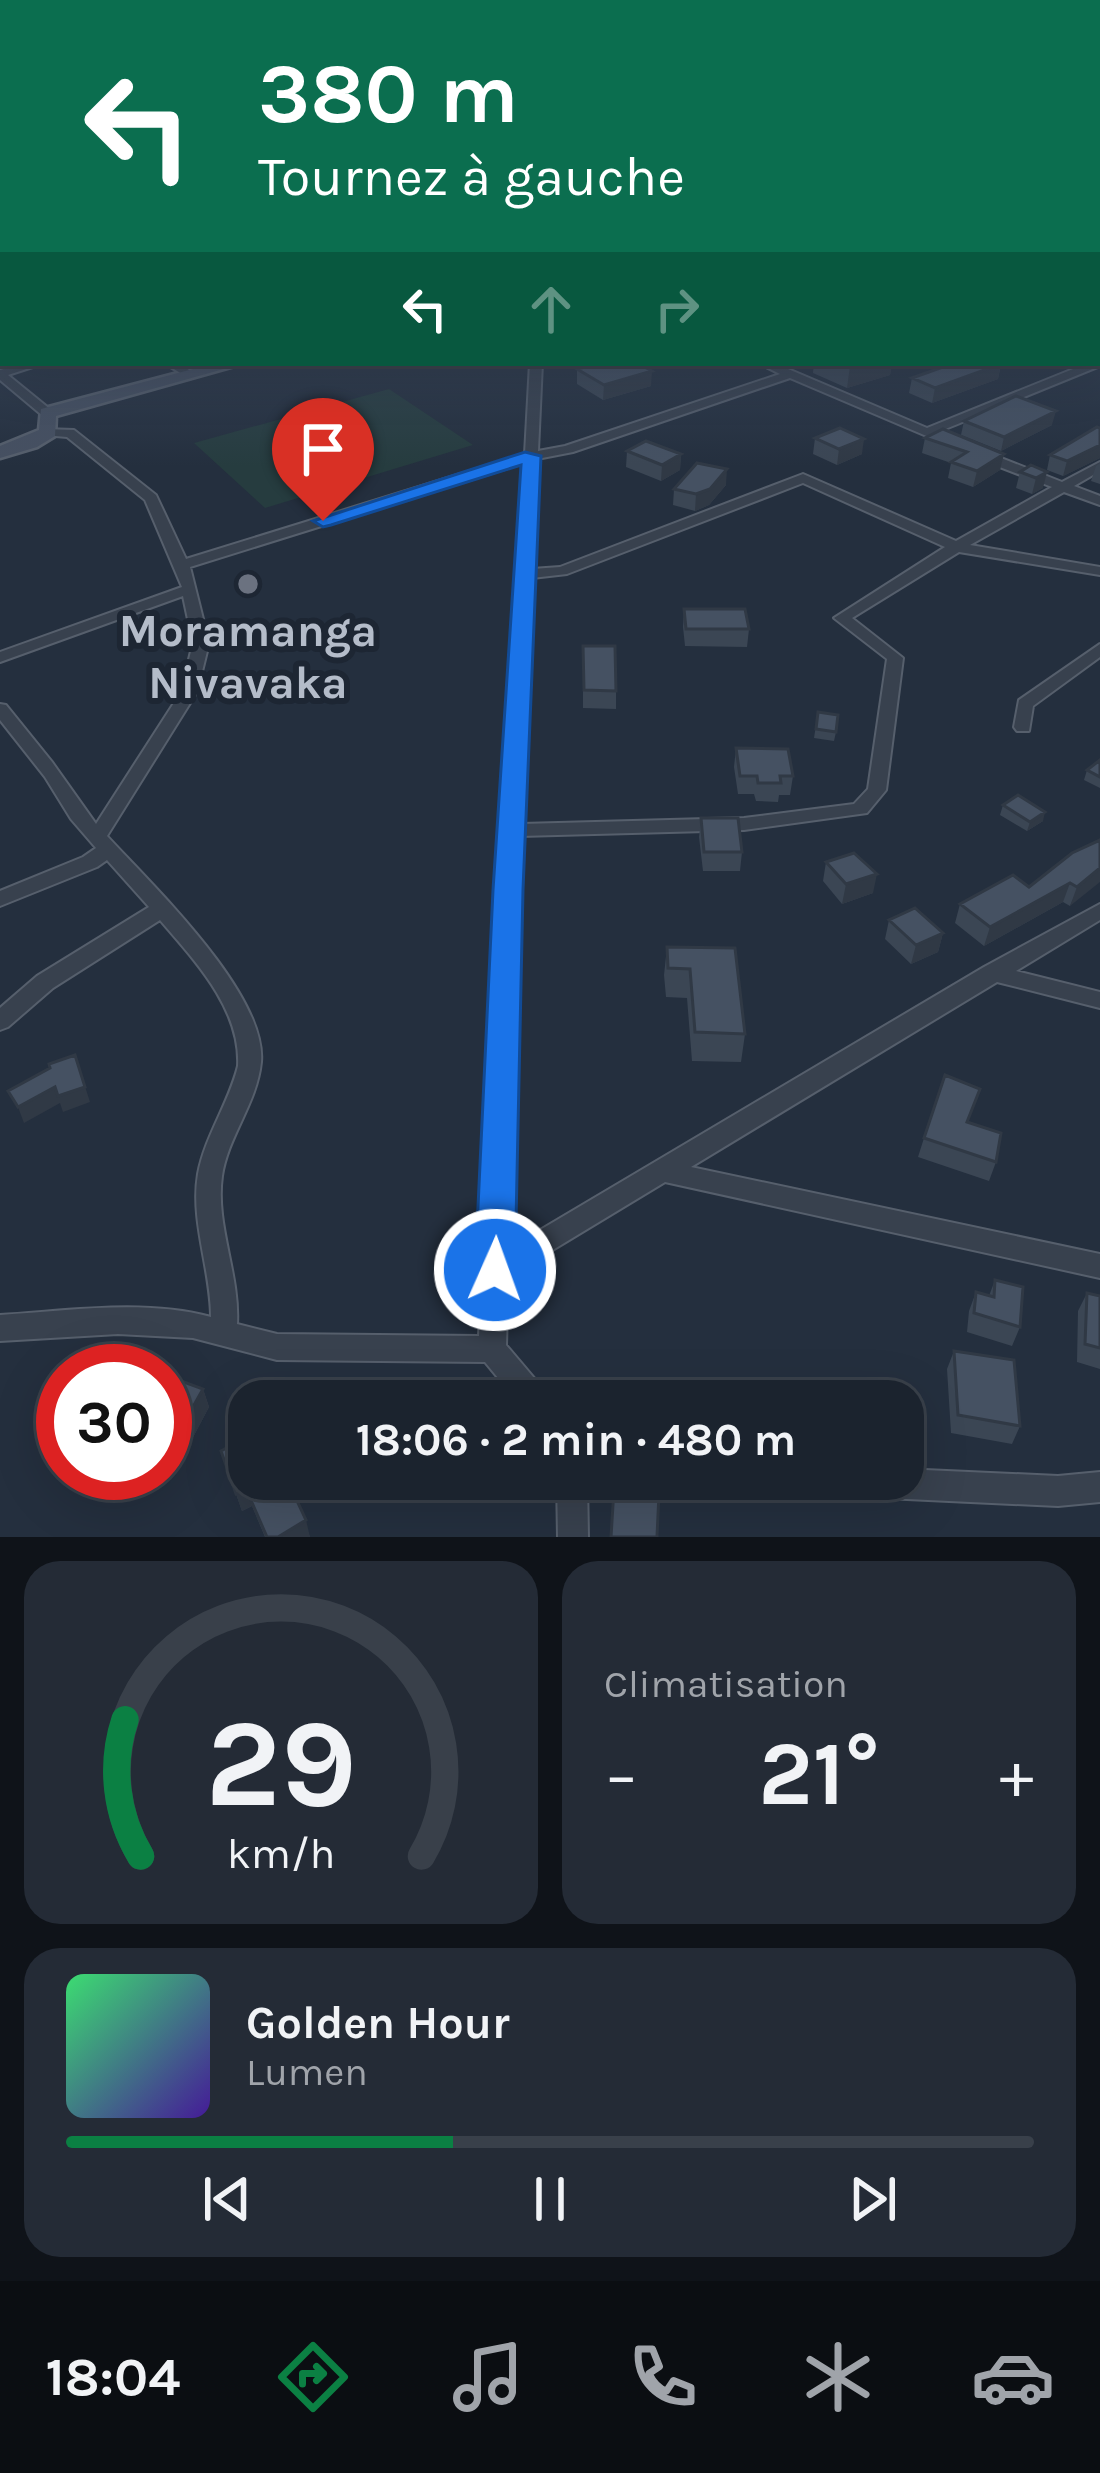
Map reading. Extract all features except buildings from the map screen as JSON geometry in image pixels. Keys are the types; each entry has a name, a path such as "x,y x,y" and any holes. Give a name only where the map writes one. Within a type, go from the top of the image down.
{"street":[{"path":"175,366 191,375"},
{"path":"0,452 30,443 47,422 225,366"},
{"path":"518,1380 492,1349 536,366"},
{"path":"771,366 1100,501"},
{"path":"927,432 1092,366"},
{"path":"0,374 47,422 70,433 151,498 182,565 201,643 189,692 90,862 0,899"},
{"path":"182,565 532,456 568,449 791,374"},
{"path":"514,830 744,824 860,809 877,790 895,658 842,618 1100,466"},
{"path":"526,574 562,571 803,478 957,547 1100,571"},
{"path":"0,657 189,589"},
{"path":"1023,727 1025,704 1100,649"},
{"path":"0,710 240,1012 250,1047 245,1079 214,1154 209,1195 227,1297 223,1333"},
{"path":"0,1022 45,982 160,910"},
{"path":"495,1270 1100,911"},
{"path":"992,973 1100,1000"},
{"path":"662,1171 1100,1266"},
{"path":"0,1328 118,1321 193,1325 277,1347 492,1349"},
{"path":"924,1485 1058,1491 1100,1487"},
{"path":"572,1500 572,1537"}],"green space":[{"path":"389,389 473,445 265,508 194,443"}],"place":[{"name":"Moramanga Nivavaka","path":"248,584"}],"route":[{"path":"323,521 532,456 508,890 495,1270"}]}
